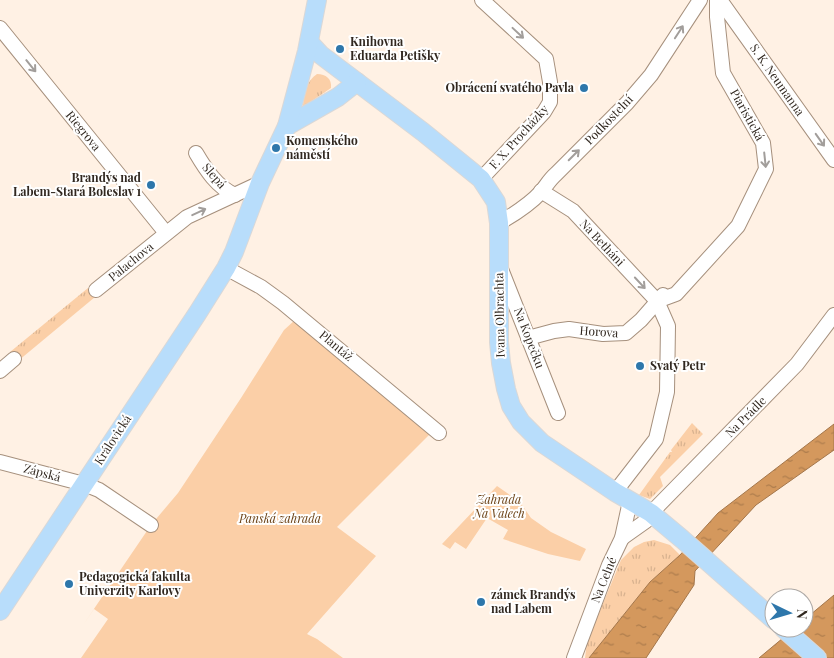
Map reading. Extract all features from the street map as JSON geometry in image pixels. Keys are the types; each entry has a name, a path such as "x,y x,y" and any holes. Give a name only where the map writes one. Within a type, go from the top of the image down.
{"main road":[{"path":"309,42 317,0"},
{"name":"Ivana Olbrachta","path":"309,42 320,55 424,132 481,179 496,202 499,223 499,342 506,389 511,406 521,422 542,443 622,497 651,513 764,611"},
{"name":"Královická","path":"0,611 226,268 260,184 287,126 309,42"},
{"path":"287,126 338,97 356,82"},
{"path":"794,638 817,658"}],"street":[{"name":"F. X. Procházky","path":"481,179 544,112 550,102 550,82 546,59 482,0"},
{"name":"Podkostelní","path":"499,223 512,215 541,191 627,103 651,75 700,0"},
{"name":"S. K. Neumanna","path":"719,0 834,160"},
{"name":"Piaristická","path":"657,301 676,294 738,226 766,169 764,143 723,73 717,16 719,0"},
{"name":"Riegrova","path":"0,28 166,233"},
{"name":"Slepá","path":"196,153 207,171 224,190 235,195"},
{"name":"Palachova","path":"96,290 186,218 260,184"},
{"name":"Na Betháni","path":"541,191 573,211 657,301 668,326 667,392 656,439 622,497"},
{"name":"Horova","path":"528,338 569,329 602,334 626,333 641,320 712,240"},
{"name":"Na Kopečku","path":"499,264 558,413"},
{"name":"Plantáž","path":"226,268 261,287 283,303 439,433"},
{"name":"Na Prádle","path":"622,538 646,520 797,364 834,315"},
{"path":"0,371 14,359"},
{"name":"Zápská","path":"0,462 84,484 99,490 151,525"},
{"name":"Na Celné","path":"574,658 609,565 622,538 622,497"}],"green space":[{"path":"317,74 328,78 331,88 303,107 306,88"},
{"path":"88,288 95,297 18,361 10,352"},
{"name":"Panská zahrada","path":"295,320 431,433 337,527 376,556 307,634 343,658 81,658 108,619 94,609 83,625 151,525 178,493 284,330"},
{"path":"692,423 703,434 660,477 663,486 650,499 639,495 670,452 672,452 671,450"},
{"name":"Zahrada Na Valech","path":"497,486 520,502 531,518 551,532 586,549 580,561 548,554 503,539 508,530 487,518 466,549 455,542 450,549 442,544"},
{"path":"654,540 670,545 680,555 650,582 589,658 585,658 587,642 621,560 634,547"}],"water":[{"path":"834,424 834,450 756,505 695,571 694,585 646,658 589,658 650,582 680,555 718,513"},
{"path":"834,595 834,658 759,658 783,638 814,638 814,612"}],"place":[{"name":"Knihovna Eduarda Petišky","path":"340,49"},
{"name":"Obrácení svatého Pavla","path":"584,88"},
{"name":"Komenského náměstí","path":"276,148"},
{"name":"Brandýs nad Labem-Stará Boleslav 1","path":"151,185"},
{"name":"Svatý Petr","path":"640,366"},
{"name":"Pedagogická fakulta Univerzity Karlovy","path":"69,584"},
{"name":"zámek Brandýs nad Labem","path":"481,602"}]}
